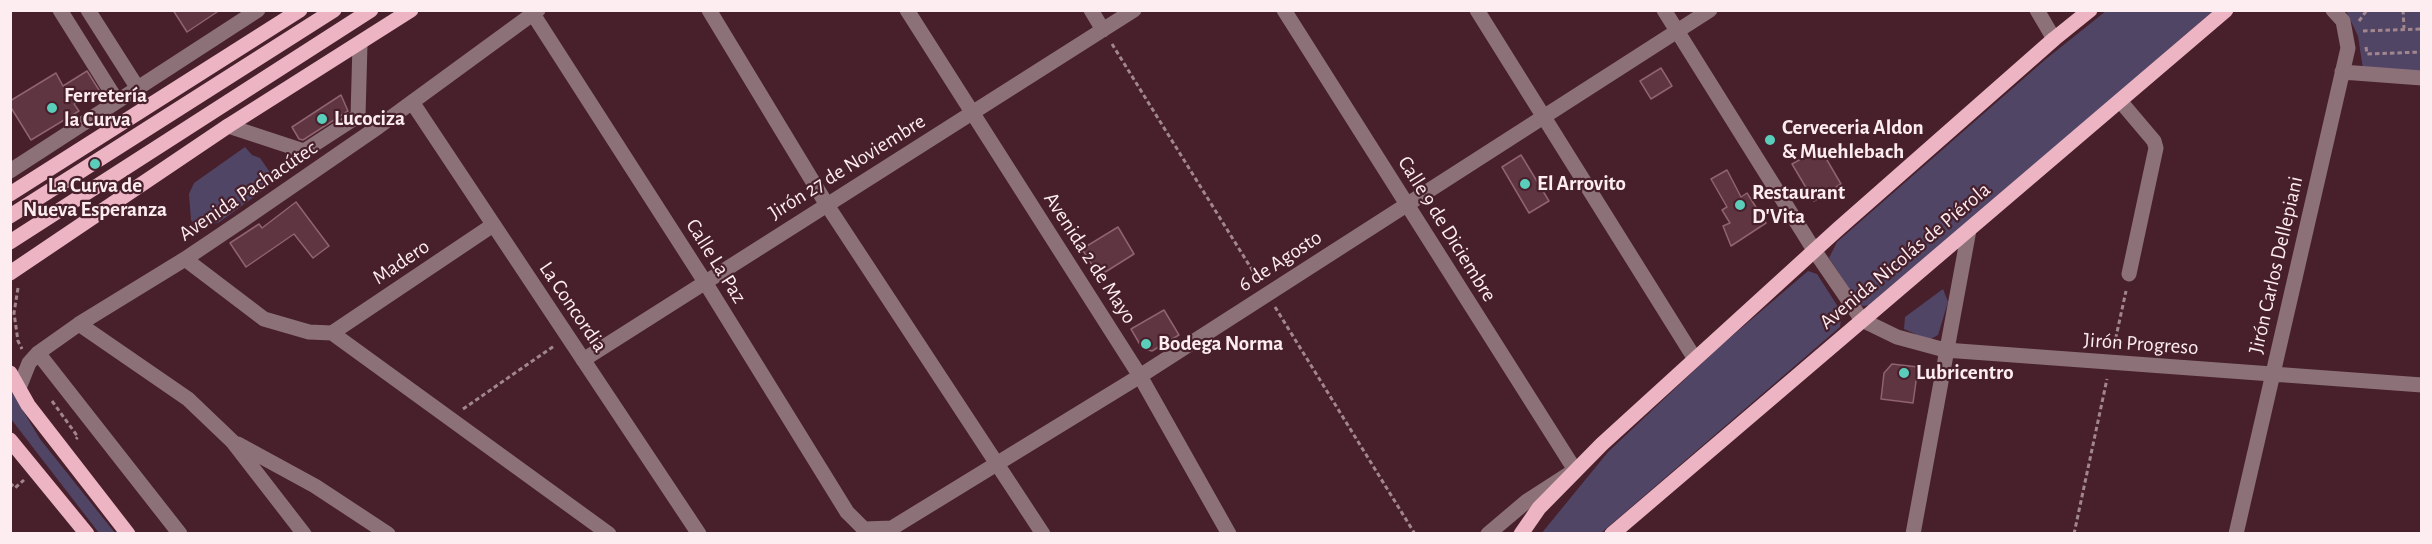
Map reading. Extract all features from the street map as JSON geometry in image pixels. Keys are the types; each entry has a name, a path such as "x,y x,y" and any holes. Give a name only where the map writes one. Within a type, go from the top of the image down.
{"main road":[{"path":"10,194 300,10"},
{"path":"10,216 334,10"},
{"path":"10,242 371,10"},
{"path":"10,273 228,126 411,10"},
{"path":"1521,534 1539,508 1575,470 1695,359 1814,250 2090,10"},
{"name":"Avenida Nicolás de Piérola","path":"1612,534 2121,102 2226,10"},
{"path":"10,373 34,414 128,534"},
{"path":"10,440 87,534"}],"street":[{"path":"60,10 117,101"},
{"path":"88,10 137,87"},
{"path":"10,171 258,10"},
{"path":"709,10 827,205 1043,534"},
{"name":"Avenida 2 de Mayo","path":"907,10 1140,376 1229,534"},
{"path":"1091,10 1103,30"},
{"name":"Jirón 27 de Noviembre","path":"583,360 1134,10"},
{"name":"Calle 9 de Diciembre","path":"1284,10 1575,470"},
{"path":"1477,10 1695,359"},
{"path":"1664,10 1814,250 1862,320"},
{"name":"6 de Agosto","path":"867,531 892,528 1140,376 1710,10"},
{"path":"2037,10 2054,39"},
{"name":"Jirón Carlos Dellepiani","path":"2236,534 2348,48 2343,21 2333,10"},
{"name":"Avenida Pachacútec","path":"33,358 79,324 185,259 412,102 535,12"},
{"name":"Calle La Paz","path":"535,12 847,512 867,531"},
{"path":"228,126 304,151 358,116 360,44"},
{"path":"2342,72 2421,78"},
{"name":"La Concordia","path":"412,102 699,534"},
{"path":"2121,102 2154,141 2156,148 2129,274"},
{"name":"Madero","path":"333,333 493,225"},
{"path":"1913,534 1945,350 1969,230"},
{"path":"185,259 264,319 309,332 333,333 609,534"},
{"name":"Jirón Progreso","path":"1862,320 1897,337 1945,350 2421,385"},
{"path":"79,324 188,399 232,441 304,534"},
{"path":"19,388 33,358 180,534"},
{"path":"232,441 315,486 388,534"},
{"path":"1488,534 1527,501 1575,470"}],"path":[{"path":"2358,21 2367,10"},
{"path":"2403,10 2404,28"},
{"path":"2355,16 2363,31 2421,29"},
{"path":"2365,43 2367,54 2421,52"},
{"path":"2074,534 2129,274"},
{"path":"10,283 19,289 14,313 18,341 33,358"},
{"path":"449,418 568,337"},
{"path":"2421,459 2421,464"}],"shaded area":[{"path":"2106,11 2213,11 1872,305 1859,304 1829,258 1837,242 2046,59"},
{"path":"2346,11 2421,11 2421,71 2363,69 2358,36"},
{"path":"245,147 252,155 260,158 276,181 218,223 195,225 191,220 189,194 194,183"},
{"path":"1808,271 1817,274 1842,313 1840,327 1601,533 1541,534 1608,452 1718,348"},
{"path":"1943,289 1948,302 1938,335 1929,340 1904,329 1905,317"},
{"path":"10,389 40,439 115,533 99,533 11,419"}],"building":[{"path":"173,10 220,10 187,32"},
{"path":"1661,68 1672,86 1651,99 1640,81"},
{"path":"87,71 99,90 74,104 79,111 31,140 10,106 10,101 56,73 63,86"},
{"name":"Lucociza","path":"341,95 348,111 303,140 299,139 292,127"},
{"path":"1820,148 1841,184 1814,201 1792,164"},
{"name":"El Arrovito","path":"1521,155 1549,201 1529,213 1502,167"},
{"path":"1727,170 1741,197 1747,193 1766,223 1731,246 1723,226 1730,223 1722,210 1727,207 1711,179"},
{"path":"296,202 329,246 313,258 294,234 246,267 230,243 259,224 262,228"},
{"path":"1118,227 1134,254 1099,276 1082,249"},
{"path":"1164,310 1179,335 1152,351 1142,348 1131,329"},
{"path":"1892,364 1918,367 1913,403 1881,399 1884,373"}],"place":[{"name":"Ferretería la Curva","path":"52,108"},
{"name":"Lucociza","path":"322,119"},
{"name":"Cerveceria Aldon & Muehlebach","path":"1770,140"},
{"name":"La Curva de Nueva Esperanza","path":"95,164"},
{"name":"El Arrovito","path":"1525,184"},
{"name":"Restaurant D'Vita","path":"1740,205"},
{"name":"Bodega Norma","path":"1146,344"},
{"name":"Lubricentro","path":"1904,373"}]}
